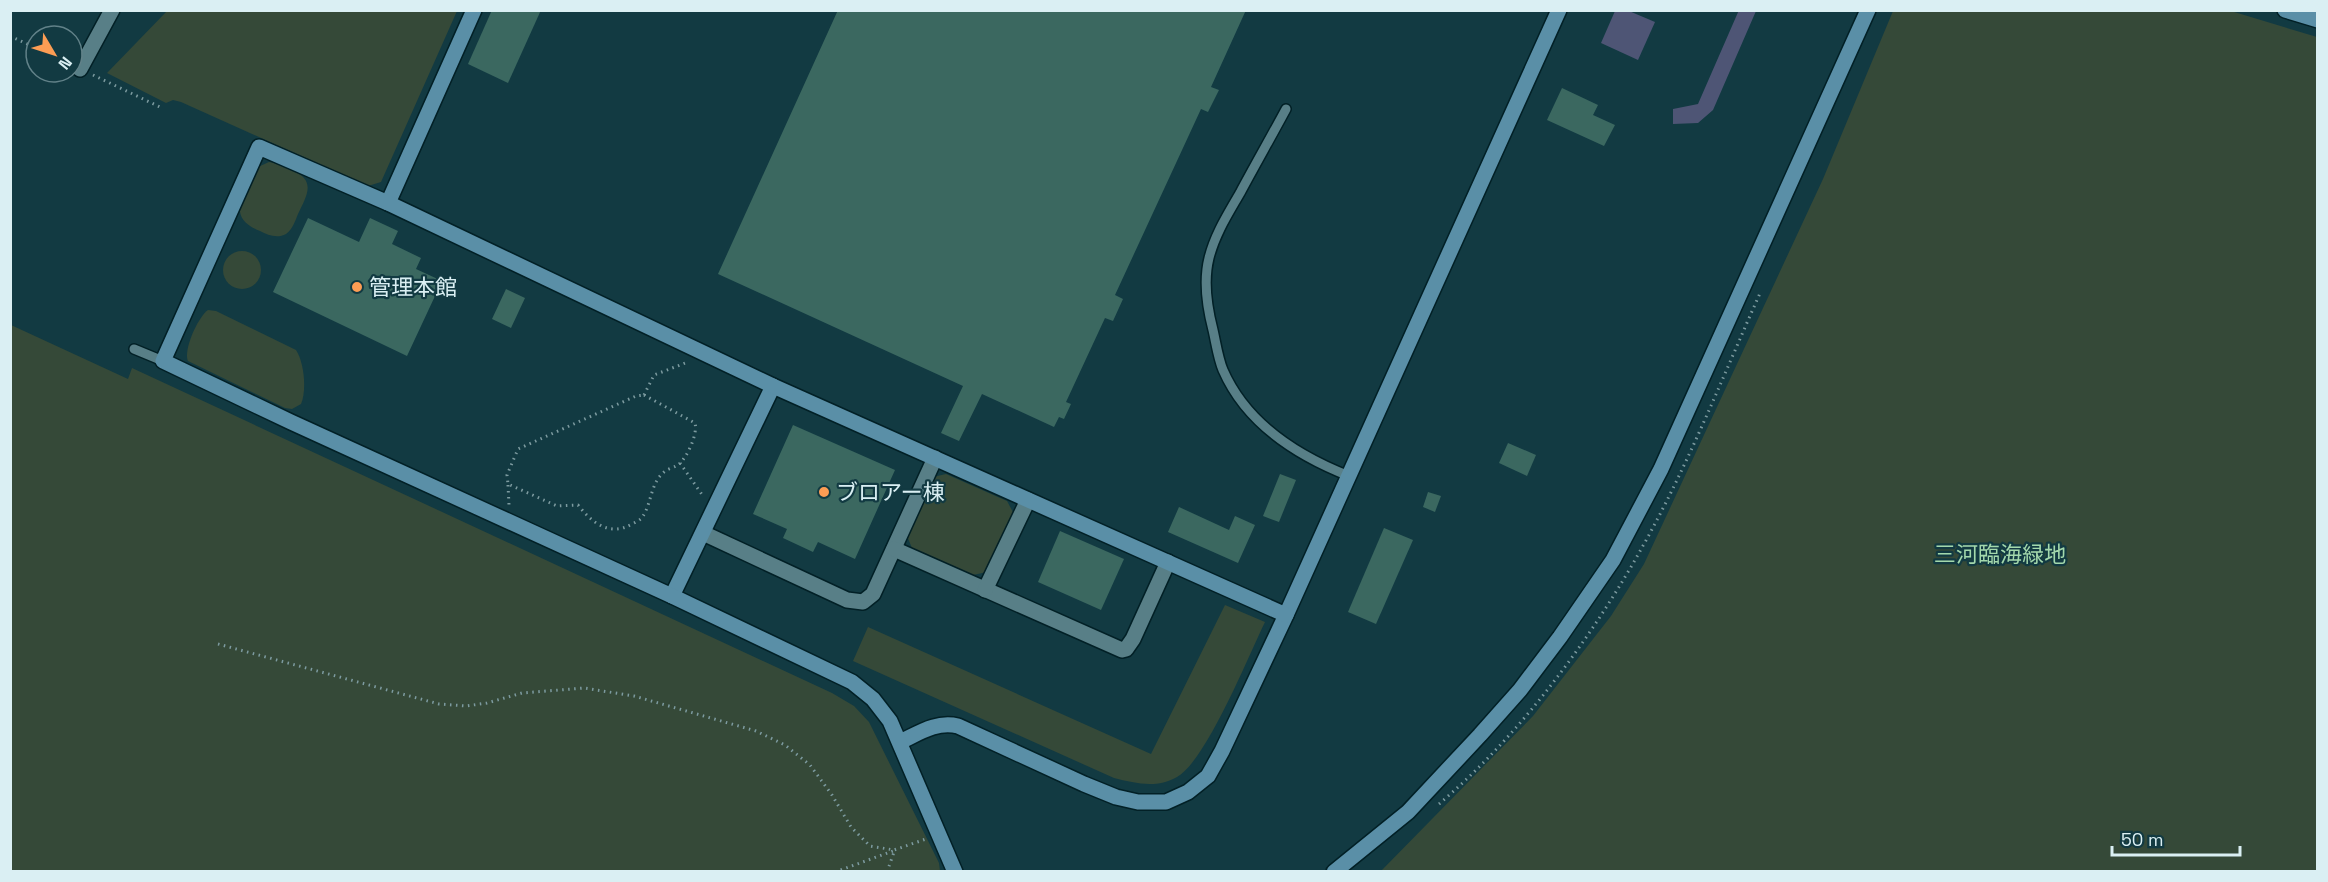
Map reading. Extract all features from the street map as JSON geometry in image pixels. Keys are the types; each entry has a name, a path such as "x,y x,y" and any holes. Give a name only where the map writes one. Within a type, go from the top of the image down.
{"street":[{"path":"84,62 112,10"},
{"path":"387,203 474,10"},
{"path":"900,742 936,725 948,724 1116,797 1138,802 1166,802 1198,785 1215,764 1286,615 1559,10"},
{"path":"1334,872 1408,812 1480,735 1540,663 1587,600 1613,560 1661,470 1868,10"},
{"path":"2285,10 2318,21"},
{"path":"955,872 900,742 882,709 852,682 672,596 163,361 259,147 387,203 773,386 1286,615"},
{"path":"672,596 773,386"},
{"path":"703,533 847,600 858,602 868,599 873,594 935,458"},
{"path":"985,590 1028,500"},
{"path":"894,549 1122,650 1126,649 1133,639 1168,562"}],"lane":[{"path":"1286,109 1217,235 1209,260 1206,285 1208,311 1223,370 1235,392 1256,417 1276,438 1329,468 1349,476"},
{"path":"134,350 163,361"}],"path":[{"path":"10,36 24,42"},
{"path":"84,71 162,108"},
{"path":"644,394 654,375 690,362"},
{"path":"507,484 557,506 578,505 592,521 615,530 622,530 643,517 660,476 684,458 697,429 695,423 644,394 636,396 518,449 507,476 507,484 509,507"},
{"path":"680,463 714,511"},
{"path":"218,644 439,704 466,706 488,703 522,693 584,688 634,696 756,731 785,745 810,765 827,787 850,827 859,837 870,846 894,850"},
{"path":"835,872 940,833"},
{"path":"887,872 894,850"}],"green space":[{"path":"167,11 457,11 381,182 368,186 181,102 173,100 166,103 107,73"},
{"name":"三河臨海緑地","path":"1893,11 2231,11 2317,37 2317,871 1381,871 1533,716 1611,616 1644,564 1823,179"},
{"path":"269,162 299,174 307,183 308,189 294,225 286,234 279,236 266,234 249,225 242,218 240,211 244,195 258,167"},
{"path":"242,251 256,256 261,270 256,284 242,289 228,284 223,270 228,256"},
{"path":"208,310 216,311 296,350 304,376 301,404 292,409 285,408 188,361 192,334"},
{"path":"11,325 128,379 132,368 832,693 854,706 869,722 939,863 940,871 11,871"},
{"path":"946,474 1007,501 1014,514 987,572 973,575 912,548 907,536 933,477"},
{"path":"1225,605 1265,622 1226,707 1201,751 1177,777 1161,783 1146,784 1114,778 853,661 868,627 1151,754"}],"water":[{"path":"1739,10 1756,11 1713,110 1698,123 1673,124 1673,109 1698,104"},
{"path":"1615,11 1629,11 1655,22 1638,60 1601,43"}],"building":[{"path":"492,10 541,10 508,83 468,64"},
{"path":"838,10 1246,10 1211,87 1219,90 1208,112 1201,109 1115,295 1123,299 1113,321 1105,318 1066,402 1071,404 1064,419 1059,417 1054,427 982,394 959,441 941,433 963,386 718,274"},
{"path":"1562,88 1598,105 1593,115 1615,125 1604,146 1547,120"},
{"name":"管理本館","path":"308,218 359,242 370,218 398,231 392,244 421,258 416,269 442,281 407,356 273,292"},
{"path":"506,289 525,298 511,328 492,319"},
{"name":"ブロアー棟","path":"793,425 895,470 855,559 818,542 813,552 783,538 787,529 753,514"},
{"path":"1508,443 1536,455 1527,476 1499,463"},
{"path":"1280,474 1296,480 1279,522 1263,516"},
{"path":"1428,492 1441,496 1435,512 1423,507"},
{"path":"1179,507 1229,530 1235,516 1255,525 1238,563 1168,532"},
{"path":"1384,528 1413,540 1376,624 1348,612"},
{"path":"1060,531 1124,559 1101,610 1038,582"}],"place":[{"name":"管理本館","path":"357,287"},
{"name":"ブロアー棟","path":"824,492"}]}
